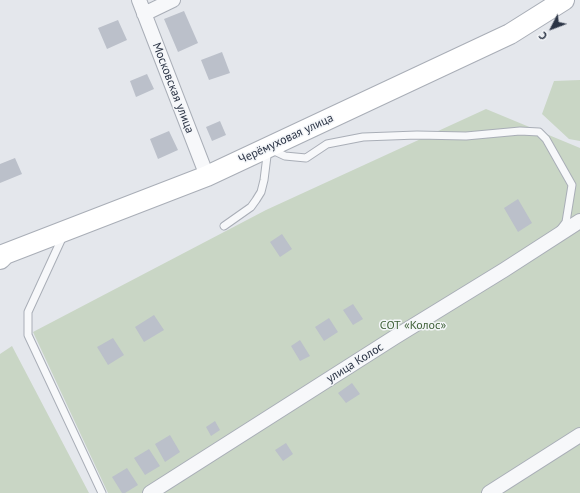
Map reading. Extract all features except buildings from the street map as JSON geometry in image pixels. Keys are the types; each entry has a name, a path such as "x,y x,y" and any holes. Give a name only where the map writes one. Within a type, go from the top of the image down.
{"street":[{"name":"Московская улица","path":"139,0 207,176"},
{"path":"144,14 173,0"},
{"name":"Черёмуховая улица","path":"2,250 65,231 207,176 510,34 564,0"},
{"name":"улица Колос","path":"150,493 388,341 504,270 580,221"},
{"path":"489,493 580,435"}],"lane":[{"path":"224,226 251,207 261,192 268,148 285,156 306,158 327,144 363,137 417,135 466,136 539,132 546,139 572,185 566,222 556,236"},
{"path":"65,231 28,312 28,335 102,493"}],"green space":[{"path":"580,80 580,141 569,139 542,114 554,81"},
{"name":"СОТ «Колос»","path":"486,109 580,148 580,493 108,493 33,332 266,210"},
{"path":"12,346 89,493 0,493 0,354"}]}
